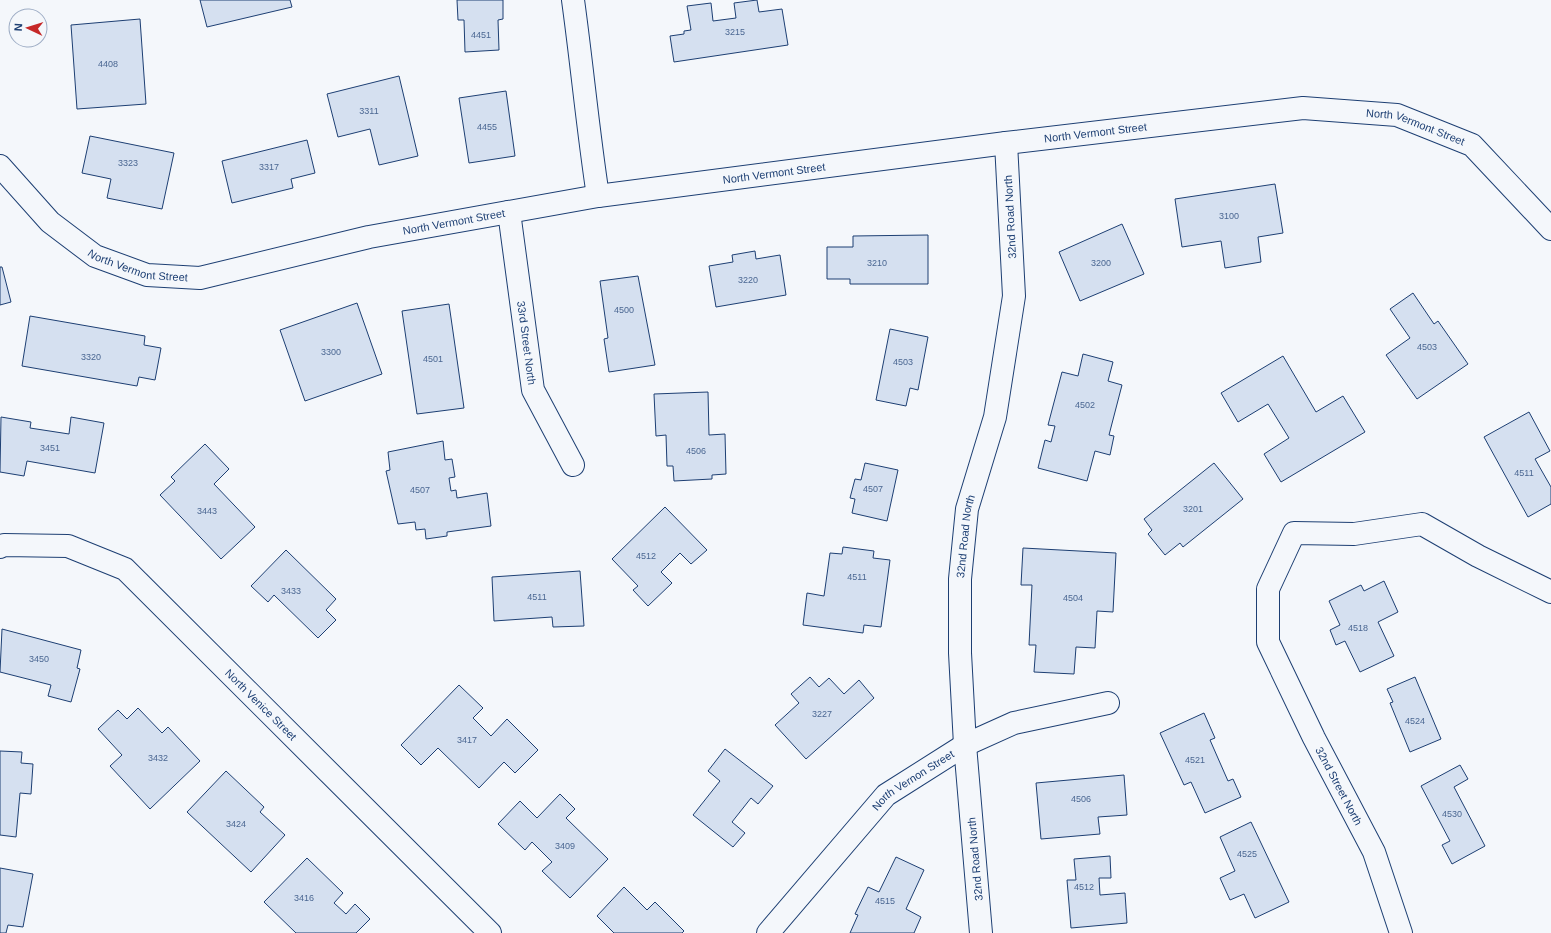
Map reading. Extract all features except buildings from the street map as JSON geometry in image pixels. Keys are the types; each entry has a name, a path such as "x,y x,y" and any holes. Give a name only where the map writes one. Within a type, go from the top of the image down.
{"street":[{"path":"573,0 582,63 589,139 598,196"},
{"name":"North Vermont Street","path":"0,166 50,222 95,256 147,275 200,278 369,237 598,196 1006,143 1303,108 1397,115 1472,145 1551,229"},
{"name":"32nd Road North","path":"981,933 960,652 960,579 968,509 994,417 1014,296 1006,143"},
{"name":"33rd Street North","path":"509,212 533,390 573,465"},
{"name":"32nd Street North","path":"1401,933 1374,852 1314,738 1268,642 1268,589 1294,533 1354,534 1422,524 1478,556 1551,592"},
{"name":"North Venice Street","path":"0,547 4,545 68,546 125,568 490,933"},
{"name":"North Vernon Street","path":"768,933 886,795 966,745 1014,723 1108,703"}]}
